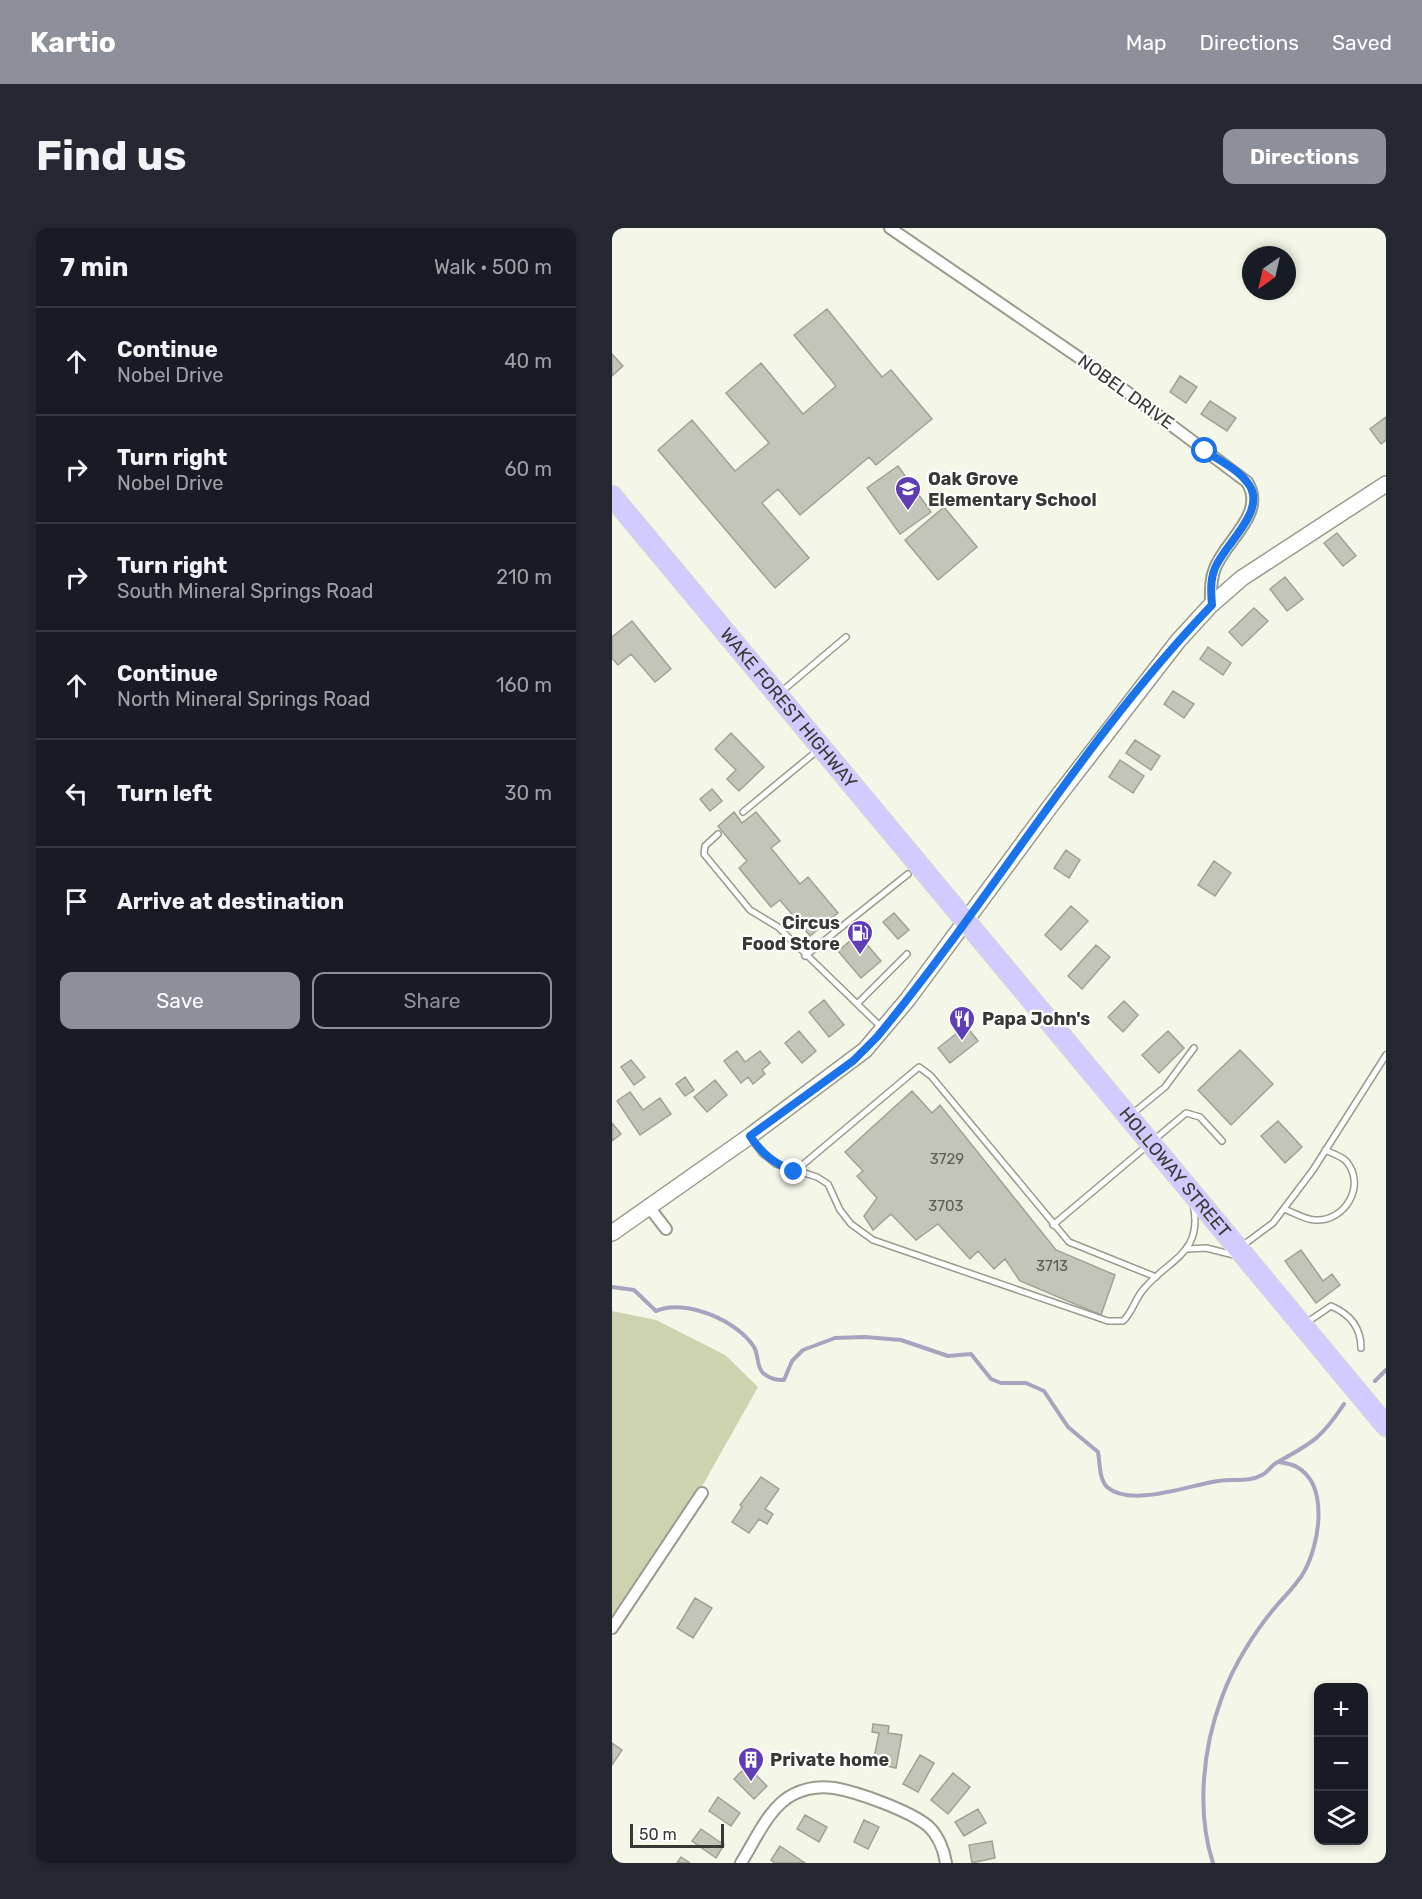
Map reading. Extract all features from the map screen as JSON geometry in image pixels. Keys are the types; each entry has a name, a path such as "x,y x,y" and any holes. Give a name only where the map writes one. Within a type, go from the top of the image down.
{"highway":[{"name":"WAKE FOREST HIGHWAY","path":"612,496 965,921"},
{"name":"HOLLOWAY STREET","path":"965,921 1386,1426"}],"street":[{"name":"NOBEL DRIVE","path":"890,228 1103,374 1247,482 1252,489 1254,504 1215,567 1211,584 1212,605"},
{"path":"612,1233 853,1061 884,1030 1119,716 1178,641 1212,605 1276,555 1386,484"},
{"path":"649,1207 666,1229"},
{"path":"612,1628 702,1493"},
{"path":"741,1863 777,1807 795,1793 819,1787 847,1791 913,1816 937,1837 946,1863"}],"lane":[{"path":"778,694 846,637"},
{"path":"743,812 821,747"},
{"path":"718,834 705,846 704,854 750,910 777,927 884,1030"},
{"path":"805,956 908,874"},
{"path":"856,1004 907,954"},
{"path":"1129,1117 1165,1087 1194,1048"},
{"path":"750,1136 762,1153 776,1164 794,1172 818,1177 828,1184 840,1210 851,1224 885,1246 1108,1321 1123,1321 1142,1291 1188,1249 1206,1248 1244,1255 1284,1209 1386,1055"},
{"path":"794,1172 919,1067 931,1076 1053,1225 1074,1246 1156,1277"},
{"path":"1053,1225 1152,1144 1186,1113 1200,1117 1222,1141"},
{"path":"1284,1209 1315,1220 1341,1212 1350,1203 1354,1188 1353,1174 1345,1160 1325,1150"},
{"path":"1188,1249 1194,1212 1190,1190"},
{"path":"1303,1326 1331,1306 1344,1311 1361,1333 1361,1348"}],"green space":[{"path":"612,1311 656,1320 725,1355 758,1387 700,1490 612,1621"}],"building":[{"path":"827,309 882,377 891,370 932,419 876,465 869,457 800,515 778,489 762,503 809,558 775,588 658,450 692,420 735,471 769,443 726,393 761,363 803,414 836,386 794,335"},
{"path":"612,354 623,366 612,376"},
{"path":"1180,376 1197,387 1186,403 1170,392"},
{"path":"1210,401 1236,418 1227,431 1201,414"},
{"path":"1386,417 1386,440 1381,444 1370,429"},
{"path":"898,466 931,512 900,534 867,488"},
{"path":"944,507 977,547 938,580 905,540"},
{"path":"1337,533 1356,556 1343,566 1324,543"},
{"path":"1285,577 1303,599 1287,611 1270,589"},
{"path":"1254,608 1268,621 1242,646 1229,632"},
{"path":"632,621 671,669 655,682 631,654 618,665 612,658 612,637"},
{"path":"1208,647 1231,663 1223,675 1200,659"},
{"path":"1173,691 1194,704 1184,718 1164,704"},
{"path":"731,733 764,767 739,791 727,779 736,770 715,749"},
{"path":"1135,740 1160,756 1151,770 1126,753"},
{"path":"1120,760 1144,776 1133,793 1109,777"},
{"path":"712,789 722,801 710,811 700,799"},
{"path":"734,812 742,823 756,812 780,841 771,848 800,884 808,877 838,913 810,936 780,900 771,907 739,868 747,861 718,826"},
{"path":"1066,850 1080,860 1069,878 1054,868"},
{"path":"1214,861 1231,873 1215,896 1198,885"},
{"path":"1071,906 1088,921 1061,950 1045,935"},
{"path":"894,913 909,930 898,939 883,922"},
{"name":"Circus Food Store","path":"858,934 881,961 861,978 838,951"},
{"path":"1096,945 1110,957 1082,989 1068,976"},
{"path":"824,1000 844,1025 829,1037 809,1012"},
{"path":"1124,1001 1138,1015 1123,1032 1108,1017"},
{"path":"966,1026 978,1041 950,1063 938,1048"},
{"path":"799,1031 816,1051 802,1063 785,1043"},
{"path":"1168,1031 1184,1048 1159,1073 1142,1055"},
{"path":"1240,1050 1273,1084 1231,1125 1198,1090"},
{"path":"737,1051 745,1062 760,1051 770,1063 762,1070 765,1074 753,1084 748,1077 741,1083 724,1061"},
{"path":"631,1060 645,1077 634,1085 621,1067"},
{"path":"685,1077 694,1090 685,1096 676,1084"},
{"path":"715,1080 727,1095 707,1112 694,1097"},
{"path":"912,1091 932,1113 940,1105 1056,1250 1115,1275 1101,1315 1020,1281 1005,1259 994,1269 978,1251 970,1259 938,1224 916,1240 891,1214 873,1230 864,1216 877,1198 857,1176 863,1171 845,1152"},
{"path":"630,1092 643,1110 660,1098 671,1114 640,1135 617,1101"},
{"path":"1278,1121 1302,1147 1285,1163 1261,1136"},
{"path":"612,1123 621,1134 612,1141"},
{"path":"1301,1250 1323,1281 1332,1274 1340,1285 1316,1303 1285,1261"},
{"path":"761,1477 779,1489 765,1509 773,1514 767,1524 759,1519 749,1533 732,1522 742,1507 740,1505"},
{"path":"695,1598 712,1608 693,1638 677,1628"},
{"path":"873,1724 889,1726 888,1733 902,1735 896,1768 873,1763 879,1733 872,1732"},
{"path":"612,1743 622,1750 612,1765"},
{"path":"920,1755 934,1763 918,1792 903,1784"},
{"name":"Private home","path":"747,1766 767,1786 754,1799 734,1779"},
{"path":"953,1773 970,1787 948,1814 931,1800"},
{"path":"718,1797 740,1813 731,1826 709,1811"},
{"path":"978,1809 986,1823 964,1836 955,1822"},
{"path":"805,1815 827,1827 819,1842 797,1829"},
{"path":"864,1820 879,1827 868,1849 854,1842"},
{"path":"701,1829 724,1845 716,1858 692,1841"},
{"path":"992,1841 995,1858 972,1863 969,1845"},
{"path":"780,1846 805,1863 775,1863 771,1860"},
{"path":"681,1857 690,1863 677,1863"}],"waterway":[{"path":"612,1287 634,1290 656,1311 681,1307 710,1314 724,1321 746,1337 756,1350 758,1364 763,1373 776,1379 784,1380 792,1361 803,1350 835,1338 865,1337 901,1340 948,1356 971,1354 991,1379 1001,1383 1026,1383 1044,1391 1068,1427 1098,1452 1104,1484 1118,1493 1145,1495 1218,1481 1246,1480 1257,1477 1315,1439 1329,1425 1344,1404"},
{"path":"1375,1381 1386,1370"},
{"path":"1213,1863 1203,1801 1206,1758 1215,1716 1232,1673 1246,1648 1304,1572 1317,1532 1318,1501 1314,1488 1307,1476 1297,1467 1279,1462"}],"place":[{"name":"Oak Grove Elementary School","path":"908,512"},
{"name":"Circus Food Store","path":"860,956"},
{"name":"Papa John's","path":"962,1042"},
{"name":"Private home","path":"751,1783"}],"route":[{"path":"794,1172 776,1164 762,1153 750,1136 853,1061 877,1037 908,999 1119,716 1178,641 1212,605 1211,584 1215,567 1222,553 1248,517 1254,504 1254,497 1252,489 1240,475 1205,451"}]}
